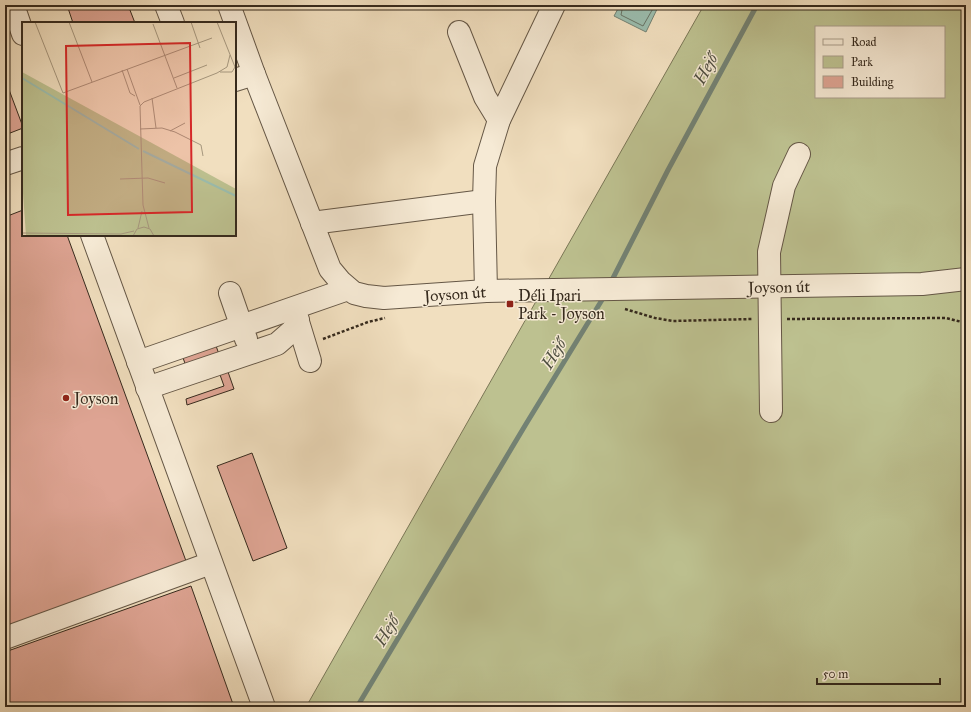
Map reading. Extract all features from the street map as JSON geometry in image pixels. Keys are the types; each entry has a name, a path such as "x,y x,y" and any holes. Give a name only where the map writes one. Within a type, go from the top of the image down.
{"street":[{"path":"13,5 22,31"},
{"path":"166,5 173,22"},
{"name":"Joyson út","path":"229,5 233,22"},
{"path":"486,291 484,201 485,166 499,120 554,5"},
{"path":"460,32 485,97 499,120"},
{"name":"Joyson út","path":"236,39 244,77 312,224 330,269 336,278 348,289 360,295 384,298 486,291 586,291 628,299 769,287 922,284 966,278"},
{"path":"771,411 769,252 784,186 799,154"},
{"path":"5,164 22,158"},
{"path":"312,224 484,201"},
{"path":"92,236 264,707"},
{"name":"Joyson út","path":"922,284 966,291"},
{"path":"138,362 241,325 296,314 348,289"},
{"path":"230,293 250,353"},
{"path":"148,388 278,344 293,330 296,314"},
{"path":"296,314 308,354"},
{"path":"5,638 211,563"}],"path":[{"path":"628,299 655,318 673,321 946,318 966,323"},
{"path":"308,354 368,322 391,317"}],"green space":[{"path":"704,5 966,5 966,707 306,707"}],"water":[{"path":"620,5 659,5 646,32 614,16"}],"building":[{"path":"67,5 128,5 135,22 73,22"},
{"path":"5,79 22,124 22,128 5,135"},
{"name":"Joyson","path":"22,210 22,236 67,236 186,561 5,627 5,217"},
{"path":"215,343 220,357 187,369 182,355"},
{"path":"227,369 234,389 187,405 186,399 224,386 219,372"},
{"path":"252,453 287,548 253,561 217,466"},
{"path":"191,586 234,707 5,707 5,652"}],"waterway":[{"name":"Hejő","path":"610,284 668,170 757,5"},
{"name":"Hejő","path":"357,707 605,295"}],"place":[{"name":"Déli Ipari Park - Joyson","path":"510,304"},
{"name":"Joyson","path":"66,398"}]}
